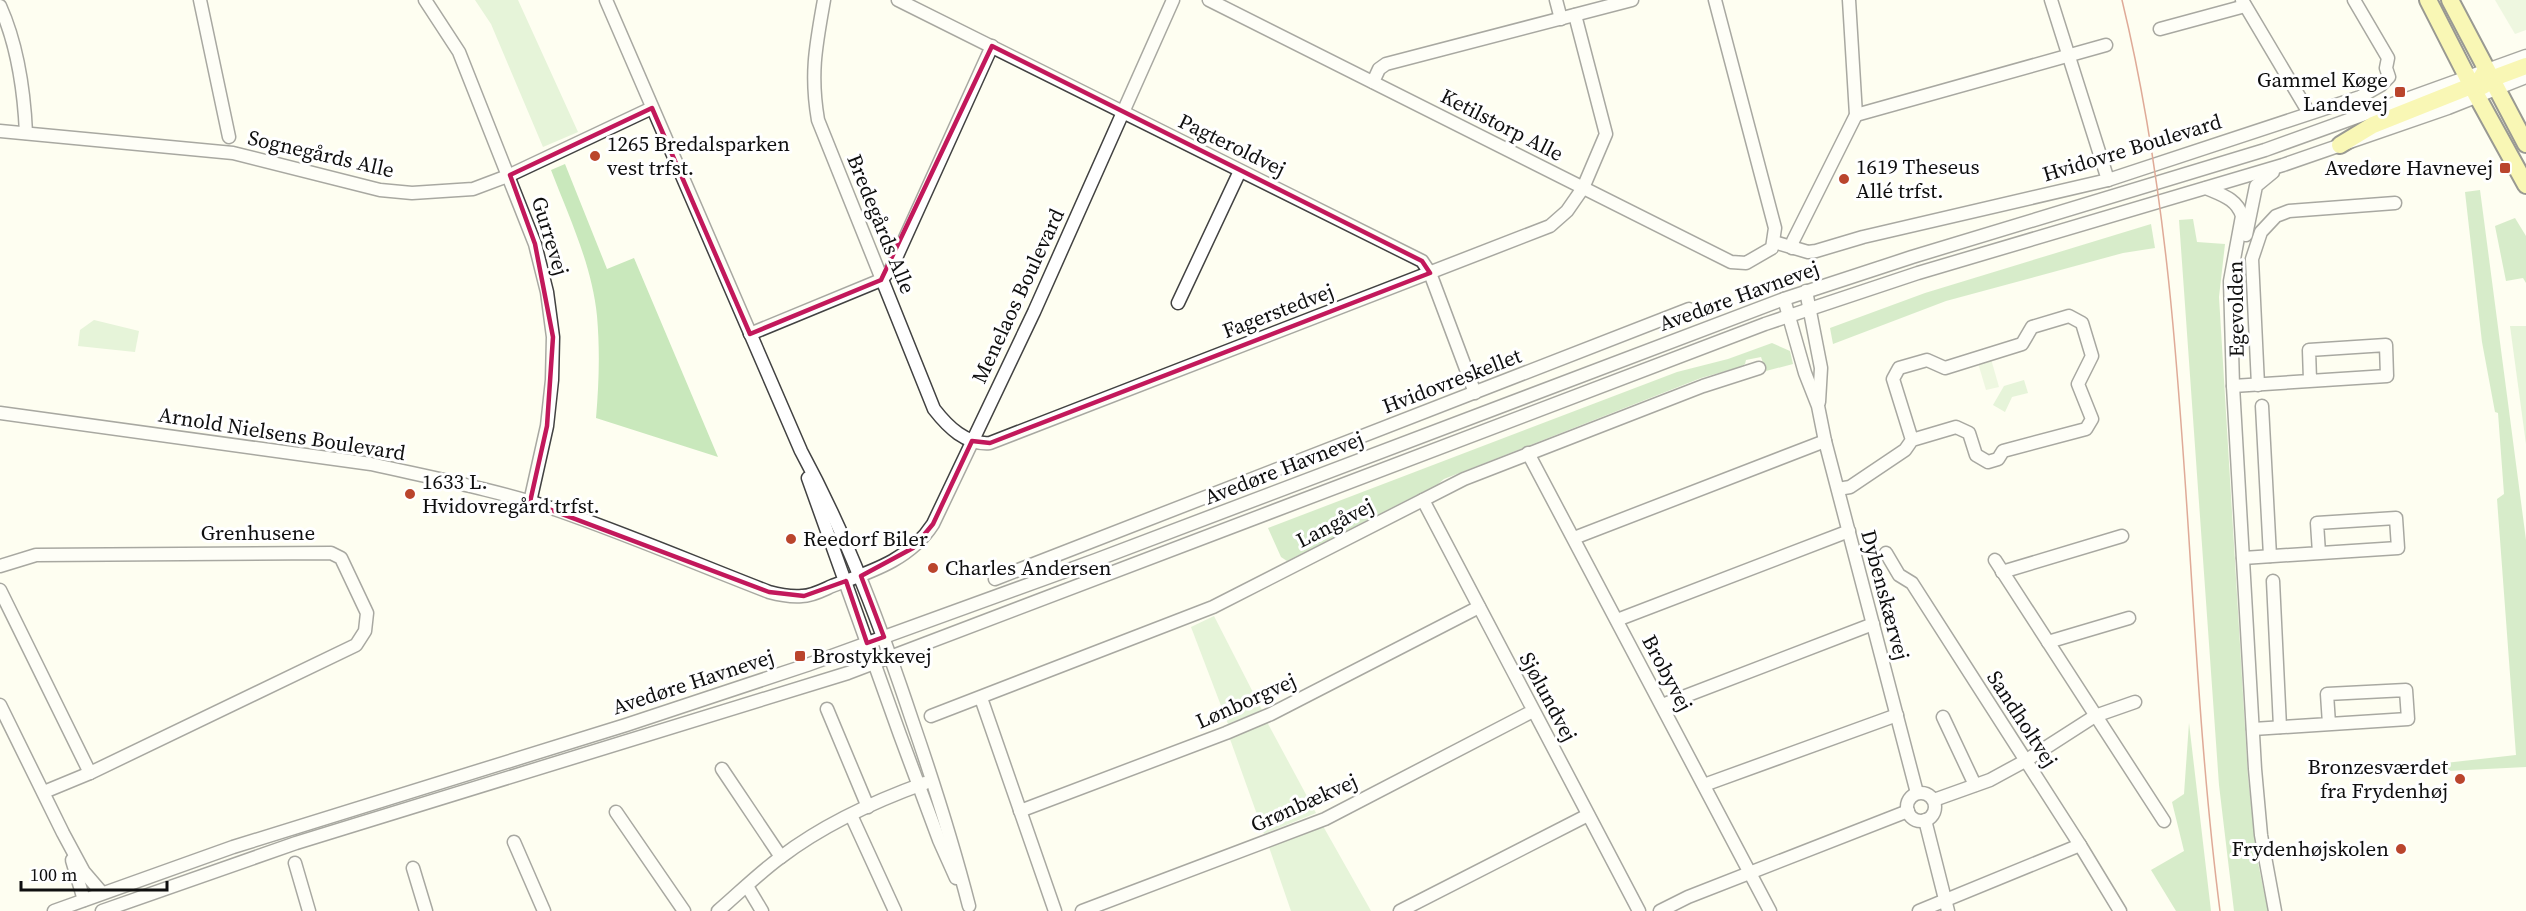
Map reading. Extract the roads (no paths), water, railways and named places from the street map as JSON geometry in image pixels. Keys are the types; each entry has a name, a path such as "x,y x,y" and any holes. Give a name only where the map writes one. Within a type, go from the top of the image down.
{"main road":[{"path":"2428,0 2472,87 2526,185"},
{"path":"2450,0 2526,144"},
{"path":"2340,146 2373,125 2472,87 2481,78 2491,79 2526,66"}],"street":[{"path":"200,0 229,136"},
{"name":"Gurrevej","path":"425,0 459,52 536,244 548,292 553,337 552,380 547,426 530,502"},
{"path":"606,0 801,451 861,576 891,656 951,835 969,908"},
{"name":"Bredegårds Alle","path":"824,0 813,62 813,92 818,120 934,409 948,427 972,441"},
{"name":"Pagteroldvej","path":"898,0 1422,261 1430,273 1475,393"},
{"name":"Menelaos Boulevard","path":"861,576 909,551 922,540 933,524 1034,312 1173,0"},
{"name":"Ketilstorp Alle","path":"1209,0 1731,262 1746,263 1755,259 1772,248 1774,242"},
{"path":"1556,0 1561,19"},
{"path":"1373,82 1380,69 1386,64 1632,0"},
{"path":"1715,0 1775,228 1774,242"},
{"path":"1792,248 1793,241 1856,115 1849,0"},
{"path":"2051,0 2108,180"},
{"name":"Hvidovre Boulevard","path":"1774,242 1792,248 1816,251 1863,237 2108,180 2360,97 2381,86 2389,77 2386,68 2388,58 2354,0"},
{"path":"2160,29 2244,3 2309,113"},
{"path":"0,6 10,28 24,91 26,133"},
{"name":"Fagerstedvej","path":"972,441 990,443 1550,226 1567,211 1583,188 1606,134 1575,15"},
{"path":"1856,115 2106,45"},
{"path":"750,334 881,280 891,269 992,46"},
{"path":"2491,79 2526,56"},
{"path":"2491,79 2526,77"},
{"name":"Avedøre Havnevej","path":"54,911 232,847 660,714 884,637 1096,560 1806,291 1912,256 2472,87"},
{"name":"Sognegårds Alle","path":"0,131 232,153 380,190 412,193 473,189 510,175 652,108"},
{"name":"Avedøre Havnevej","path":"102,911 296,843 765,700 874,663 1623,377 1789,316 1939,267 2340,146"},
{"name":"Egevolden","path":"2236,255 2247,231 2256,186 2283,165"},
{"path":"1178,303 1240,171"},
{"name":"Egevolden","path":"2206,188 2231,199 2240,212 2241,223 2230,281 2229,309 2261,835 2275,911"},
{"name":"Egevolden","path":"2258,385 2252,259 2261,232 2276,216 2289,212 2395,203"},
{"name":"Dybenskærvej","path":"1806,291 1821,368 1818,406"},
{"name":"Dybenskærvej","path":"1784,299 1805,373 1818,406 1825,441 1917,794"},
{"name":"Hvidovreskellet","path":"994,579 1689,309"},
{"path":"1838,489 1850,487 1905,450 1912,440 1956,427 1969,433 1976,455 1988,462 1998,459 2003,451 2086,429 2092,419 2078,384 2092,356 2082,323 2068,316 2032,327 2022,344 1945,368 1927,360 1899,368 1893,379 1912,440"},
{"name":"Egevolden","path":"2233,386 2387,376 2386,345 2309,350 2310,380"},
{"name":"Langåvej","path":"931,716 1213,607 1464,479 1703,386 1759,369"},
{"path":"2262,406 2270,556"},
{"name":"Arnold Nielsens Boulevard","path":"0,413 371,464 530,502 643,541 769,592 786,596 804,596 861,576"},
{"path":"1574,538 1825,441"},
{"path":"801,451 808,479 939,840 969,908"},
{"name":"Brobyvej","path":"1528,453 1770,911"},
{"name":"Sjølundvej","path":"1423,500 1639,911"},
{"path":"2243,558 2398,548 2396,518 2317,523 2319,553"},
{"path":"1617,621 1849,531"},
{"path":"2002,572 2122,536"},
{"name":"Grenhusene","path":"0,566 36,555 331,553 341,558 367,613 364,635 356,645 90,774 44,792"},
{"name":"Sandholtvej","path":"1886,553 1899,575 1912,583 2120,911"},
{"path":"1995,560 2164,821"},
{"path":"2273,580 2280,727"},
{"path":"0,590 90,774"},
{"name":"Lønborgvej","path":"1020,811 1270,714 1479,607"},
{"path":"2048,642 2129,618"},
{"path":"1662,705 1873,624"},
{"path":"2253,729 2408,719 2406,690 2327,694 2329,724"},
{"path":"981,698 1055,911"},
{"path":"1934,800 1975,785 2025,761 2096,716 2135,702"},
{"path":"0,705 84,872 102,893"},
{"path":"827,709 868,807"},
{"name":"Grønbækvej","path":"1082,911 1325,819 1533,711"},
{"path":"1704,785 1896,715"},
{"path":"1944,717 1975,785"},
{"path":"722,769 781,857"},
{"path":"718,911 781,857 851,815 933,780"},
{"path":"1917,794 1927,794 1934,800 1935,811 1925,820 1915,819 1908,811 1910,798 1917,794"},
{"path":"1660,911 1908,811"},
{"path":"616,812 684,911"},
{"path":"851,815 895,911"},
{"path":"1400,911 1588,815"},
{"path":"1925,820 1946,906"},
{"path":"63,833 84,900"},
{"path":"514,842 544,911"},
{"path":"1919,911 1946,906 2080,845"},
{"path":"295,863 309,911"},
{"path":"413,868 426,911"},
{"path":"747,886 762,911"}],"tram line":[{"path":"2122,0 2145,112 2162,225 2174,339 2198,683 2220,911"}],"place":[{"name":"Gammel Køge Landevej","path":"2400,92"},
{"name":"1265 Bredalsparken vest trfst.","path":"595,156"},
{"name":"Avedøre Havnevej","path":"2505,168"},
{"name":"1619 Theseus Allé trfst.","path":"1844,179"},
{"name":"1633 L. Hvidovregård trfst.","path":"410,494"},
{"name":"Reedorf Biler","path":"791,539"},
{"name":"Charles Andersen","path":"933,568"},
{"name":"Brostykkevej","path":"800,656"},
{"name":"Bronzesværdet fra Frydenhøj","path":"2460,779"},
{"name":"Frydenhøjskolen","path":"2401,849"}]}
